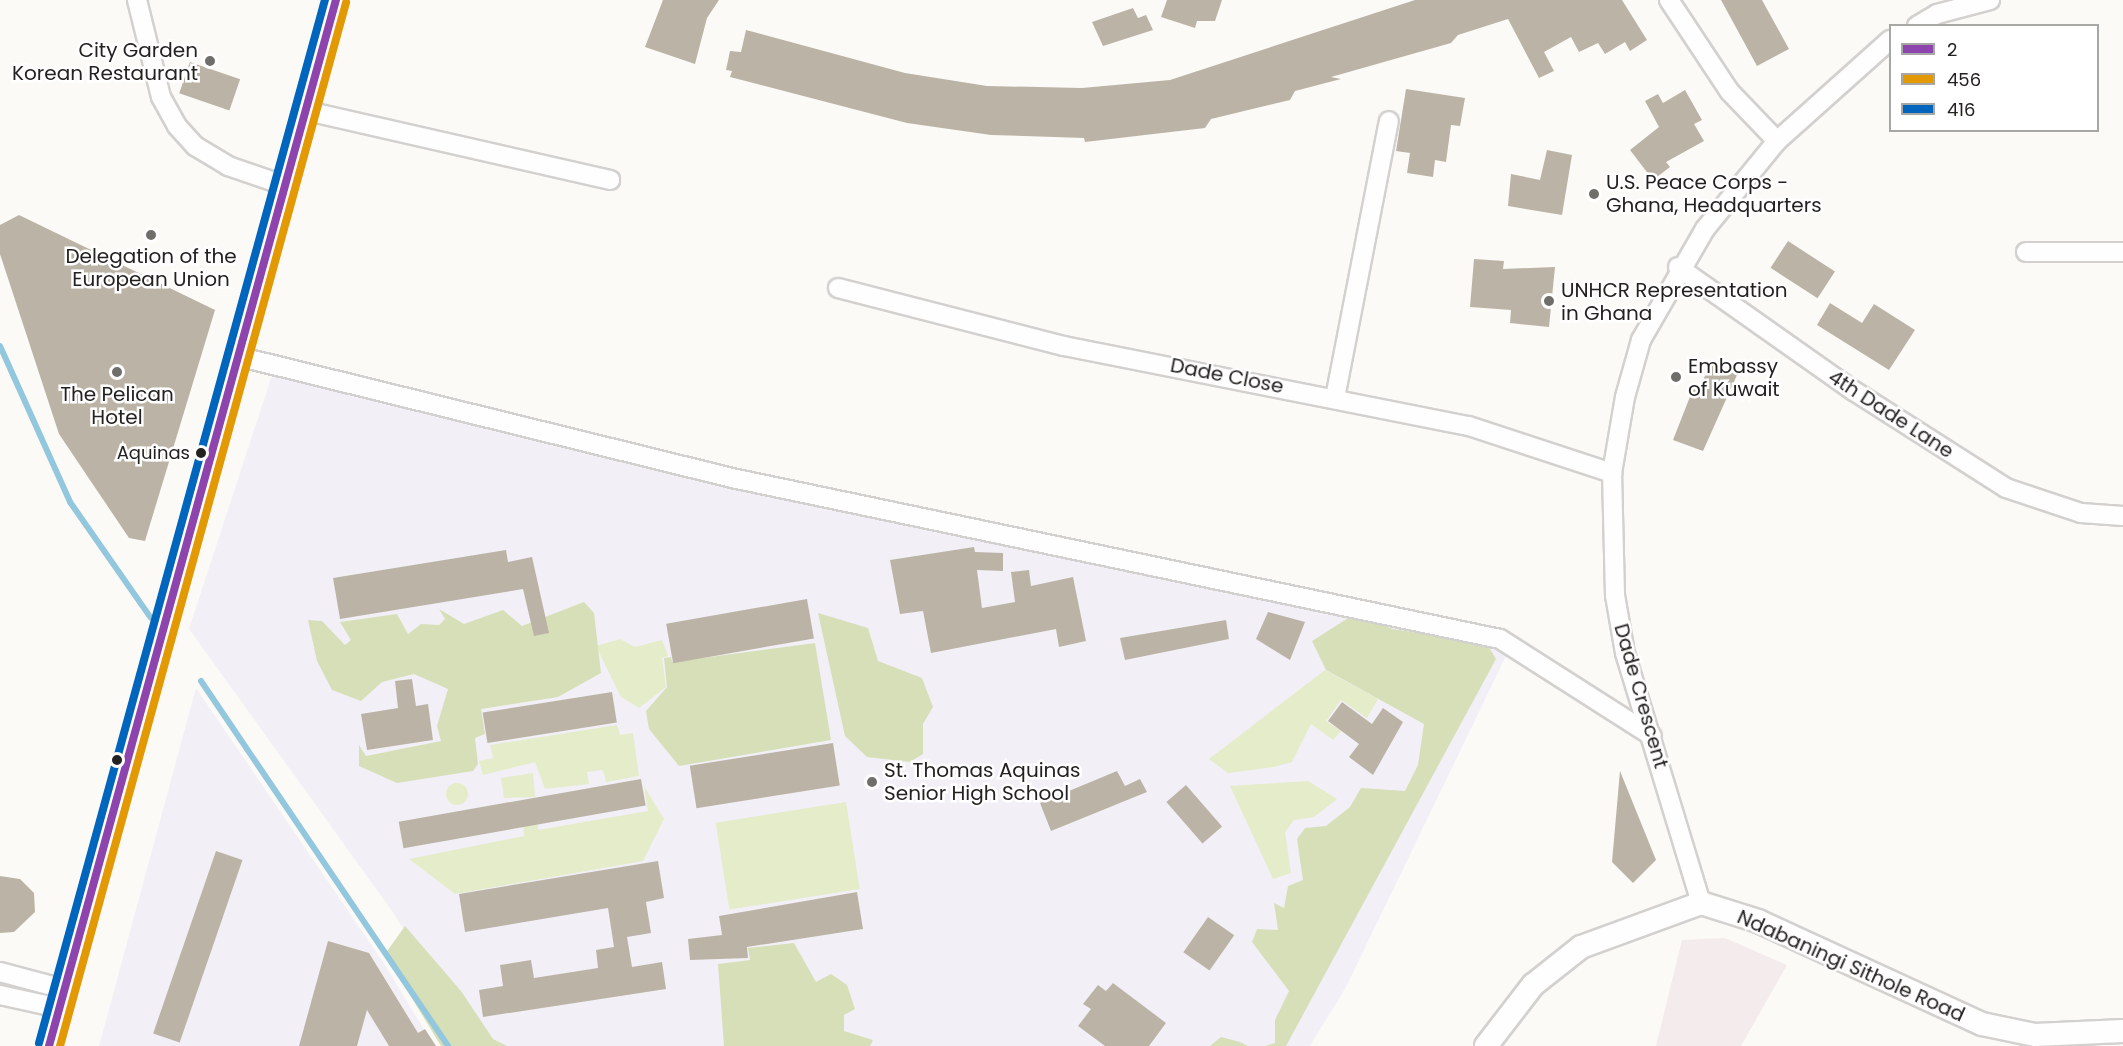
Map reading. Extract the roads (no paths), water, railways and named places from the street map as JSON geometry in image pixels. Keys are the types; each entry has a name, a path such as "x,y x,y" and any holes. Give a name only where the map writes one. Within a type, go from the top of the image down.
{"street":[{"path":"137,0 161,97 177,126 195,146 228,166 286,186"},
{"path":"49,1046 126,778 180,557 241,357 336,0"},
{"path":"1669,0 1730,92 1777,141"},
{"path":"1920,24 1937,14 1990,0"},
{"name":"Dade Crescent","path":"1701,903 1625,653 1615,595 1612,473 1641,340 1678,267 1777,141 1889,41"},
{"path":"306,111 610,180"},
{"path":"1335,398 1389,121"},
{"path":"2026,252 2123,252"},
{"name":"4th Dade Lane","path":"1678,267 1854,391 2006,488 2081,513 2123,516"},
{"name":"Dade Close","path":"838,288 1064,346 1335,398 1502,434 1612,473"},
{"path":"241,357 732,478 1500,639 1652,736"},
{"path":"1486,1046 1533,985 1581,947 1701,903"},
{"name":"Ndabaningi Sithole Road","path":"1701,903 1758,921 1982,1024 2035,1035 2076,1040 2123,1031"},
{"path":"0,972 62,998"},
{"path":"0,995 62,998"}],"waterway":[{"path":"0,346 70,502 151,618"},
{"path":"201,681 448,1046"}],"place":[{"name":"City Garden Korean Restaurant","path":"210,61"},
{"name":"U.S. Peace Corps - Ghana, Headquarters","path":"1594,194"},
{"name":"Delegation of the European Union","path":"151,235"},
{"name":"UNHCR Representation in Ghana","path":"1549,301"},
{"name":"The Pelican Hotel","path":"117,372"},
{"name":"Embassy of Kuwait","path":"1676,377"},
{"name":"Aquinas","path":"201,453"},
{"name":"St. Thomas Aquinas Senior High School","path":"872,782"}]}
